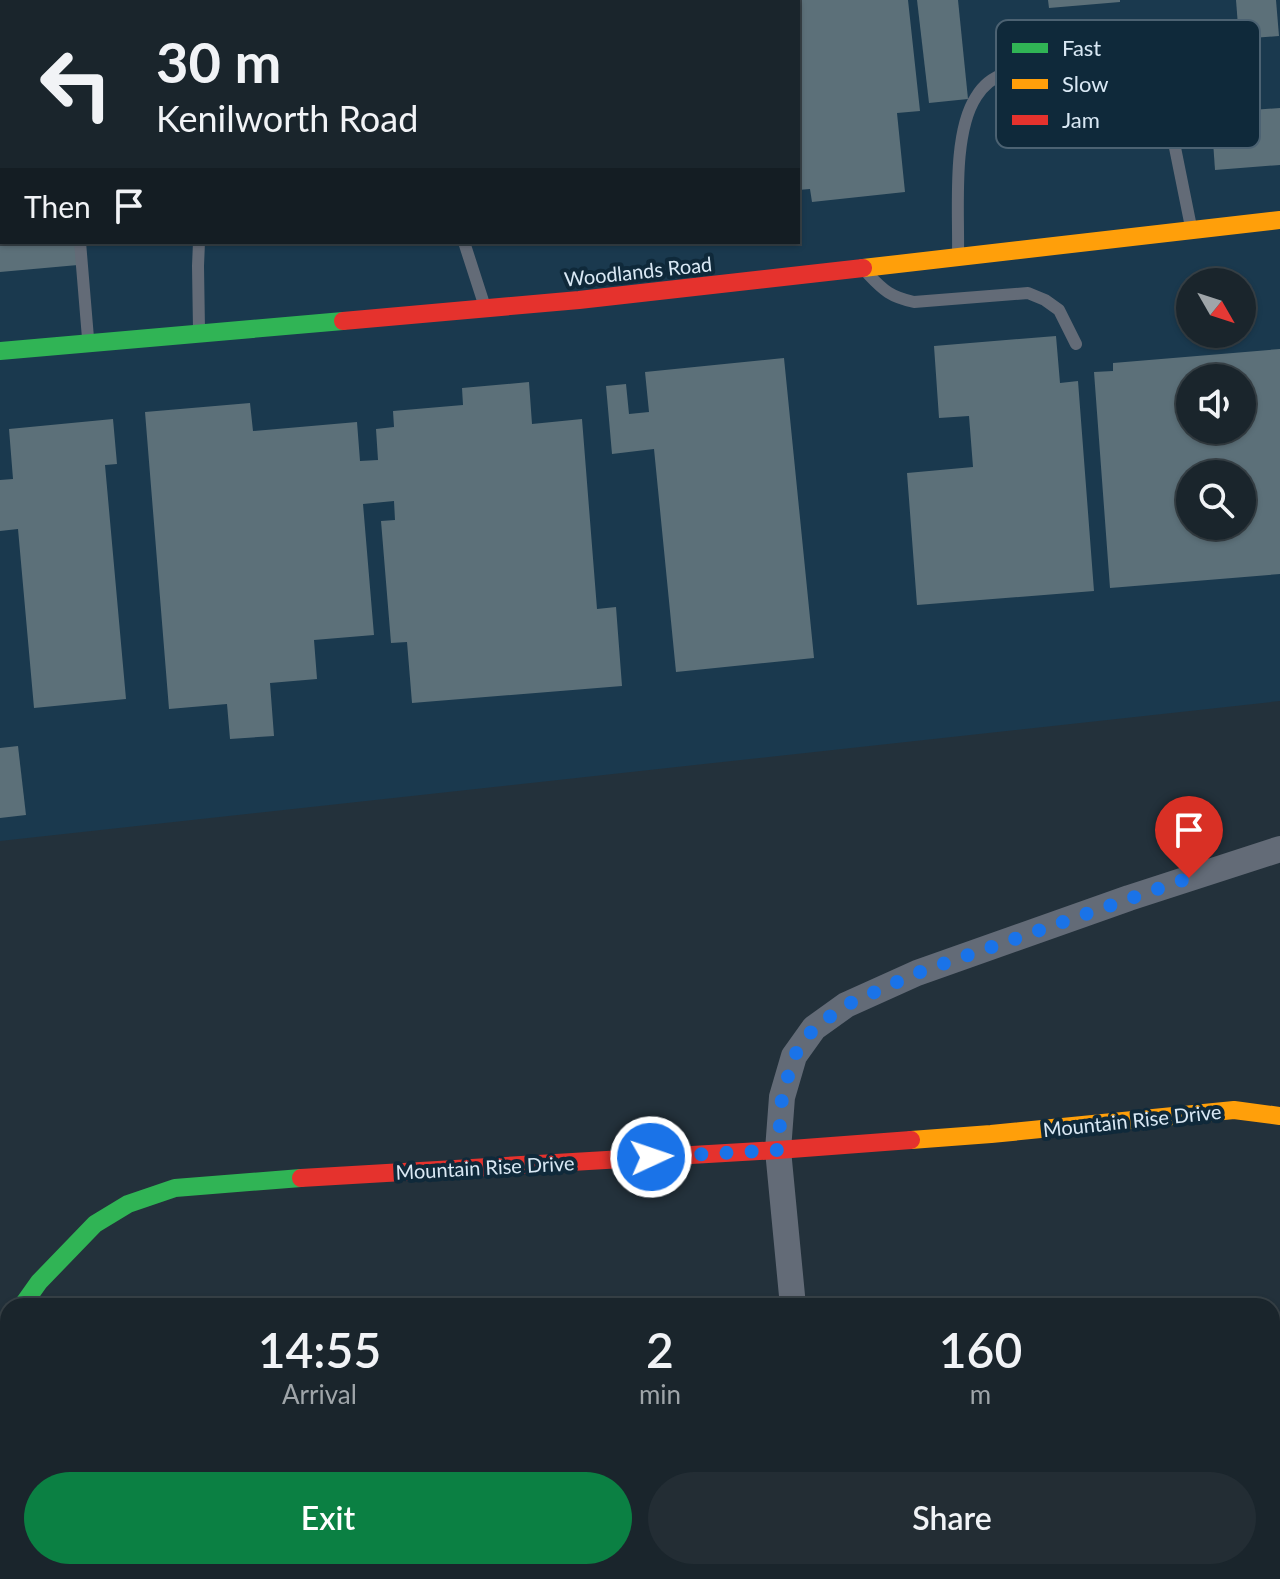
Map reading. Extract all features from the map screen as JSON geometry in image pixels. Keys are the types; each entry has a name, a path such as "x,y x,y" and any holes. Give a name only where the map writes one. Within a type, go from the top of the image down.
{"street":[{"name":"Woodlands Road","path":"0,351 579,300 1280,220"},
{"path":"792,1298 778,1150 782,1097 794,1056 814,1028 846,1005 931,968 1280,849"},
{"name":"Mountain Rise Drive","path":"28,1298 95,1224 128,1204 175,1188 778,1150 991,1134 1234,1110 1280,1116"}],"lane":[{"path":"958,258 960,151 965,123 974,99 996,79"},
{"path":"1175,148 1192,230"},
{"path":"80,244 88,343"},
{"path":"199,244 199,333"},
{"path":"465,244 485,308"},
{"path":"864,268 884,292 914,302 1028,293 1059,310 1076,344"}],"shaded area":[{"path":"800,0 1280,0 1280,701 0,841 0,244 800,244"}],"building":[{"path":"800,0 908,0 920,111 897,113 905,192 812,202 810,189 800,190"},
{"path":"917,0 958,0 968,99 929,103"},
{"path":"1048,0 1120,0 1120,2 1049,8"},
{"path":"1236,0 1276,0 1279,36 1260,37 1260,20 1238,20"},
{"path":"1280,108 1280,165 1215,170 1213,148 1260,148 1260,109"},
{"path":"0,244 76,244 78,265 0,272"},
{"path":"1056,336 1060,383 1078,381 1094,591 917,605 907,473 973,467 969,416 939,418 934,346"},
{"path":"1280,349 1280,574 1110,588 1094,372 1113,371 1113,363"},
{"path":"784,358 814,658 676,672 654,449 612,454 606,386 626,384 629,414 649,412 645,372"},
{"path":"529,382 532,424 582,419 597,609 616,607 622,686 412,703 407,642 391,643 381,521 395,520 394,501 363,504 374,635 314,640 317,679 270,683 274,736 230,739 227,704 169,709 145,412 250,403 253,431 357,422 360,461 378,460 376,429 394,427 393,411 463,405 462,388"},
{"path":"113,419 117,464 105,465 126,699 34,708 18,529 0,531 0,480 13,479 9,429"},
{"path":"18,746 26,815 0,818 0,748"}],"traffic: fast":[{"path":"0,351 343,321"},
{"path":"28,1298 95,1224 128,1204 175,1188 301,1178"}],"traffic: slow":[{"path":"863,268 1280,220"},
{"path":"911,1140 1234,1110 1280,1116"}],"traffic: jam":[{"path":"343,321 579,300 863,268"},
{"path":"301,1178 911,1140"}],"route":[{"path":"651,1157 778,1150 782,1097 794,1056 814,1028 846,1005 917,973 1189,878"}]}
